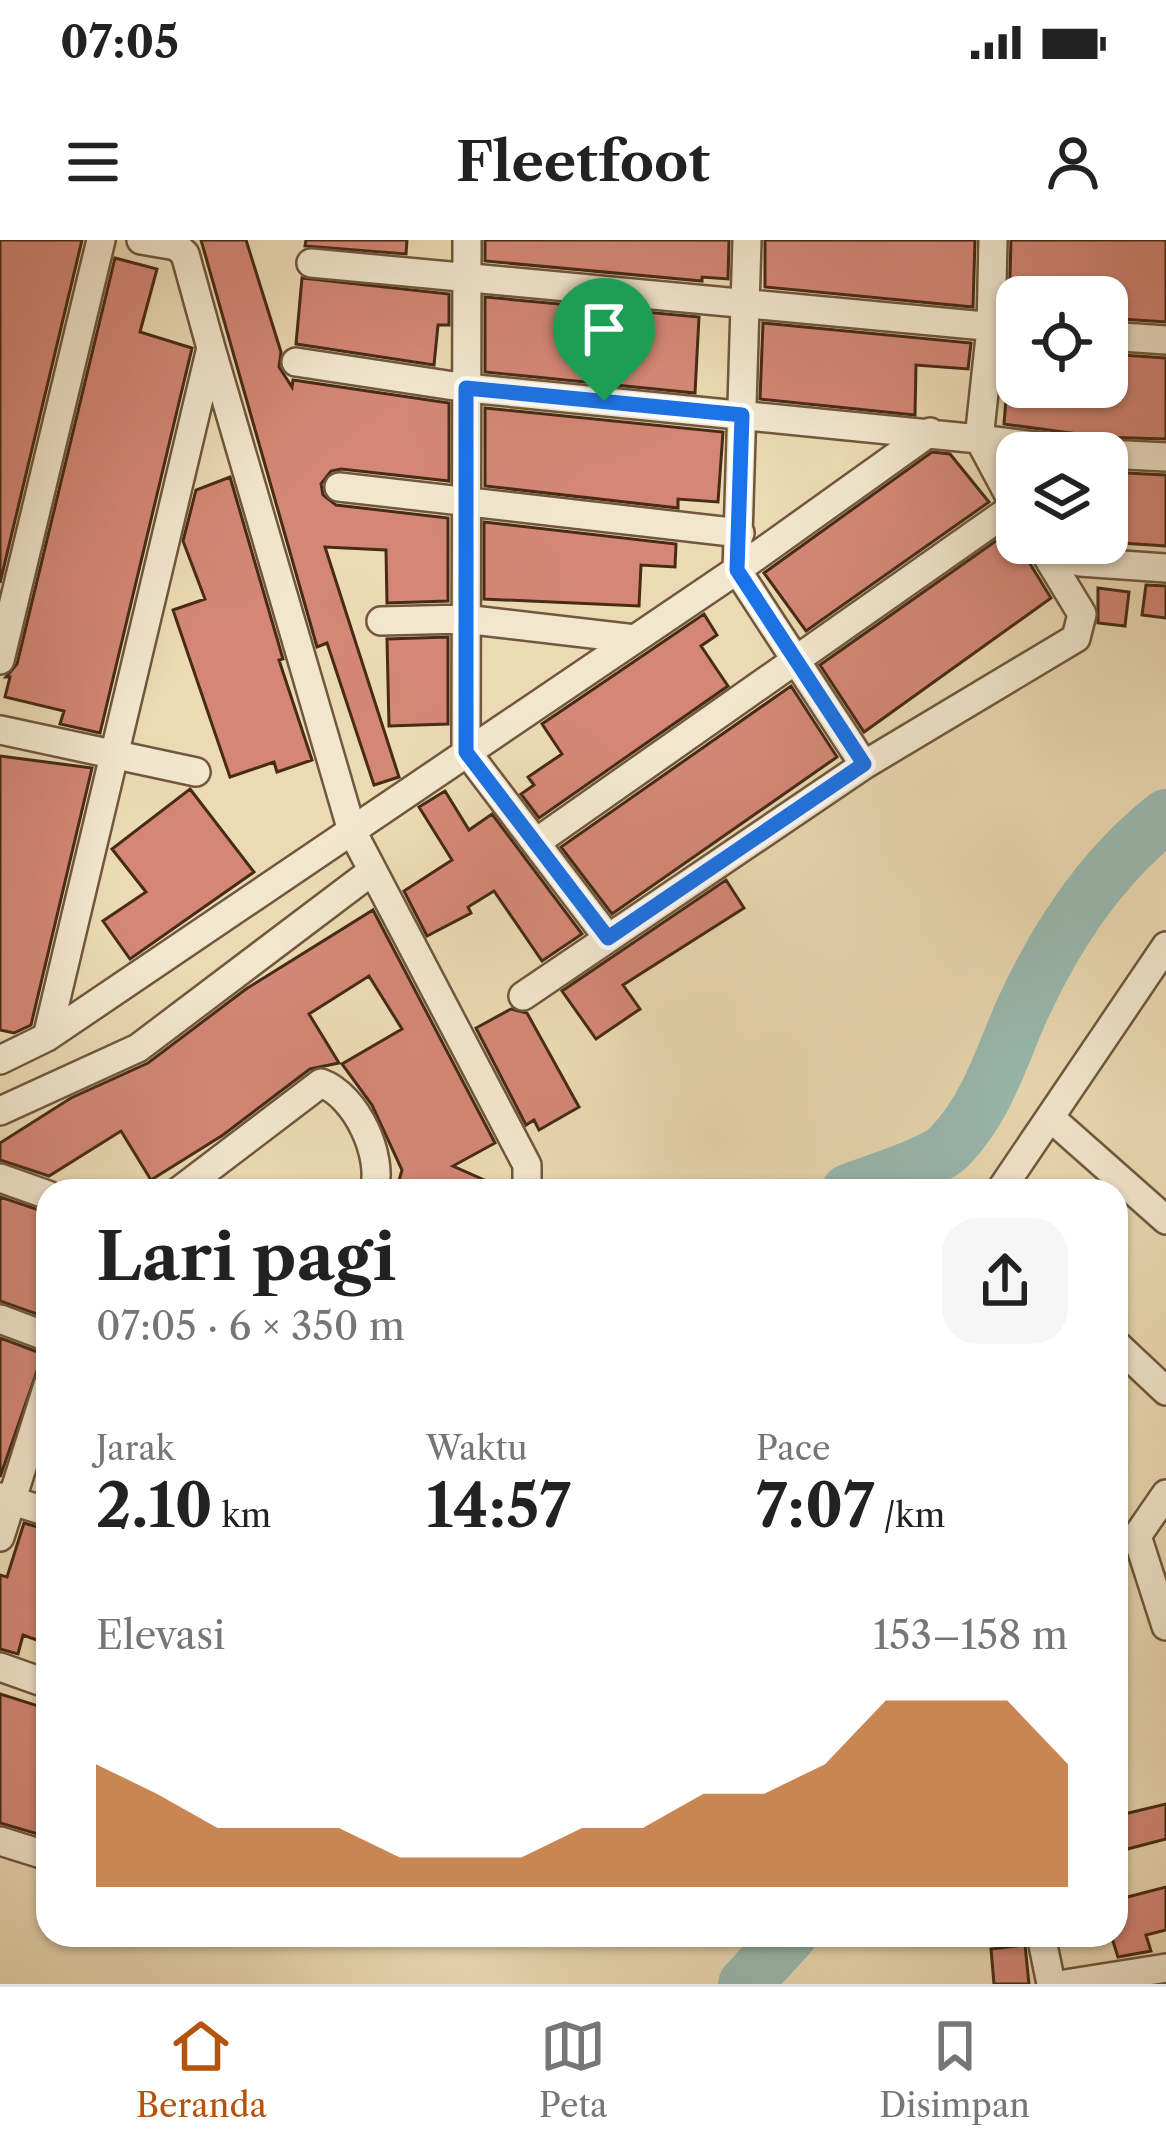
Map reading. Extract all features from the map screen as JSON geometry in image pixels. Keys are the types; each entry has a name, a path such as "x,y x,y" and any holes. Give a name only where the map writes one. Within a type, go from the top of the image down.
{"street":[{"path":"0,661 101,240"},
{"path":"141,240 176,246 185,254 352,831 527,1165 526,1179"},
{"path":"467,240 466,752 608,938"},
{"path":"748,240 737,570 864,764"},
{"path":"993,240 998,276"},
{"path":"311,263 996,327"},
{"path":"1128,337 1166,340"},
{"path":"47,1037 211,348"},
{"path":"296,362 466,388 996,441"},
{"path":"996,364 979,439 996,471"},
{"path":"0,1060 47,1037 737,570 930,432"},
{"path":"1128,455 1166,457"},
{"path":"339,487 740,533"},
{"path":"538,841 792,658 996,521"},
{"path":"523,996 864,764 1076,638 1082,614 1052,564"},
{"path":"1109,564 1166,568"},
{"path":"381,621 464,620 635,639"},
{"path":"0,730 196,772"},
{"path":"0,1111 138,1048 371,872"},
{"path":"1009,1179 1166,946"},
{"path":"194,1179 321,1083 338,1093 368,1139 376,1157 375,1179"},
{"path":"1052,1119 1124,1179"},
{"path":"0,1178 36,1191"},
{"path":"1128,1182 1164,1212"},
{"path":"0,1319 36,1332"},
{"path":"1128,1355 1166,1391"},
{"path":"0,1537 6,1499 36,1418"},
{"path":"1128,1526 1166,1494"},
{"path":"6,1499 36,1508"},
{"path":"1128,1533 1166,1626"},
{"path":"0,1667 36,1680"},
{"path":"0,1841 36,1852"},
{"path":"1043,1947 1051,1984"},
{"path":"1065,1984 1166,1968"}],"building":[{"path":"0,240 82,240 0,583"},
{"path":"201,240 246,240 281,352 279,367 292,387 293,380 449,403 449,481 341,469 331,471 321,484 323,495 336,505 448,518 448,601 387,603 386,550 325,547 399,777 374,785 327,643 317,647"},
{"path":"306,240 407,240 406,254 305,246"},
{"path":"485,240 729,240 728,279 702,277 702,281 485,261"},
{"path":"765,240 975,240 973,307 765,287"},
{"path":"1011,240 1166,240 1166,322 1128,319 1128,276 1010,276"},
{"path":"115,258 157,269 140,332 192,348 100,733 60,724 64,711 5,697 10,677 6,677 17,664"},
{"path":"302,278 449,294 449,325 438,325 434,365 296,344"},
{"path":"485,297 699,317 695,393 485,372"},
{"path":"763,323 971,343 968,369 916,365 915,415 760,399"},
{"path":"1128,355 1166,358 1166,439 1004,424 1005,408 1128,408"},
{"path":"485,408 723,432 718,502 678,499 678,508 485,486"},
{"path":"932,452 950,454 989,502 806,631 764,573"},
{"path":"1128,473 1166,475 1166,546 1128,543"},
{"path":"230,477 283,659 279,660 312,760 277,772 274,762 230,777 173,610 205,599 183,541 196,490"},
{"path":"484,522 676,544 675,567 641,565 639,606 484,599"},
{"path":"996,541 996,564 1030,564 1051,598 864,732 820,665"},
{"path":"1146,585 1166,586 1166,618 1142,615"},
{"path":"1098,588 1129,592 1125,626 1098,623"},
{"path":"704,614 717,635 701,646 728,686 539,818 521,794 534,785 528,777 562,754 542,724"},
{"path":"448,637 448,724 389,726 387,639"},
{"path":"791,686 837,757 612,914 561,847"},
{"path":"0,756 92,768 31,1025 14,1033 0,1030"},
{"path":"190,789 254,872 130,959 103,921 146,892 112,849"},
{"path":"445,791 469,830 492,814 582,934 542,961 494,891 468,907 471,913 427,936 404,891 452,860 419,807"},
{"path":"726,880 744,908 623,985 640,1009 596,1039 562,991"},
{"path":"373,910 495,1143 453,1166 482,1179 399,1179 402,1170 372,1105 342,1064 402,1029 369,976 309,1014 339,1063 310,1069 223,1135 153,1179 121,1131 49,1176 0,1160 0,1143 71,1098 148,1063 246,989"},
{"path":"511,1009 527,1013 579,1107 539,1130 534,1120 526,1125 476,1028"},
{"path":"0,1197 36,1209 36,1314 0,1301"},
{"path":"0,1338 36,1351 36,1374 0,1477"},
{"path":"24,1523 36,1526 36,1640 23,1635 18,1654 0,1649 0,1575 7,1577"},
{"path":"0,1694 36,1705 36,1834 0,1823"},
{"path":"1166,1804 1166,1839 1128,1849 1128,1813"},
{"path":"1166,1887 1166,1930 1146,1935 1151,1951 1118,1957 1115,1947 1128,1947 1128,1897"},
{"path":"1025,1947 1029,1984 994,1984 991,1949"}],"waterway":[{"path":"882,1179 942,1153 963,1131 984,1098 1036,981 1066,928 1121,857 1166,816"},
{"path":"745,1984 779,1947"}],"route":[{"path":"466,388 604,401 742,415 737,570 864,764 608,938 466,752 464,620 466,388"}]}
